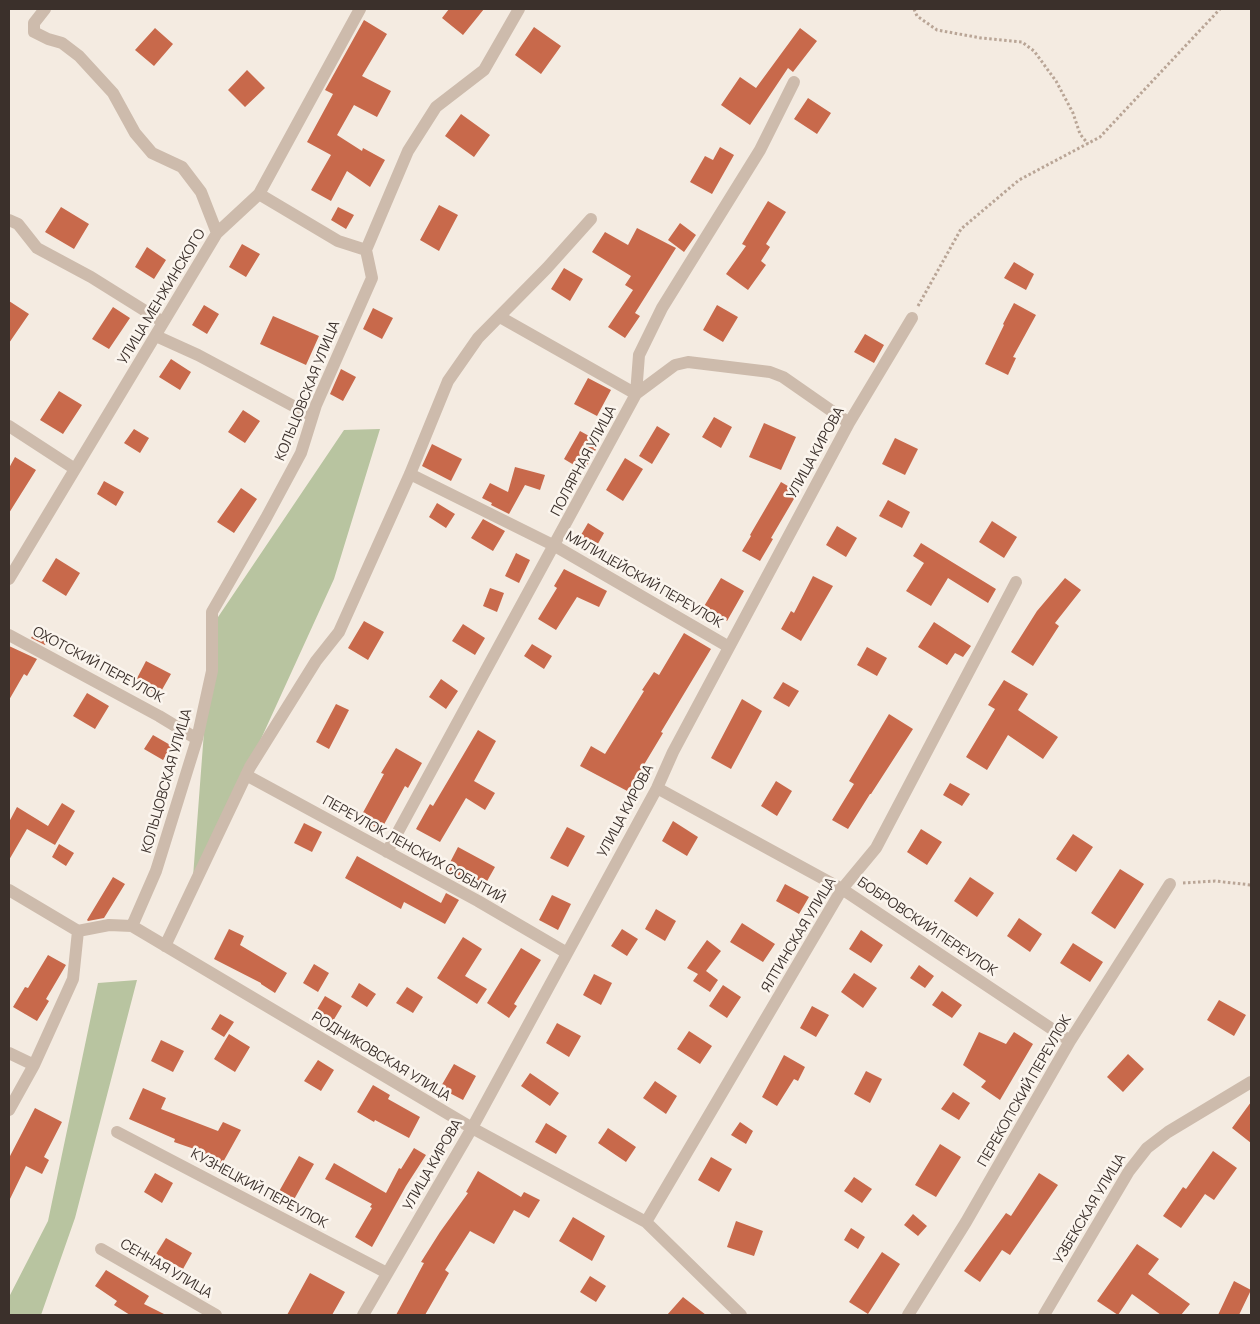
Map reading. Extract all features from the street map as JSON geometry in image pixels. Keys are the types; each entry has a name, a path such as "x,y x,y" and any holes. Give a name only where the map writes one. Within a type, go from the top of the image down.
{"street":[{"path":"45,9 34,23 34,32 48,40 62,44 79,56 113,93 135,133 152,153 182,167 201,192 217,233"},
{"name":"УЛИЦА МЕНЖИНСКОГО","path":"9,579 217,233 259,194 360,9"},
{"path":"259,194 338,242 366,250 408,151 436,107 484,70 519,9"},
{"name":"ПОЛЯРНАЯ УЛИЦА","path":"387,852 636,394 639,355 662,308 760,150 794,82"},
{"path":"165,946 246,775 316,661 339,632 410,474 448,381 478,338 547,268 591,219"},
{"path":"9,220 18,224 38,248 90,277 163,322"},
{"name":"КОЛЬЦОВСКАЯ УЛИЦА","path":"132,926 156,871 197,739 212,671 212,612 301,453 316,405 372,278 366,250"},
{"path":"500,317 636,394 674,365 688,362 770,372 783,377 849,423"},
{"name":"УЛИЦА КИРОВА","path":"362,1315 472,1128 657,788 673,752 849,423 912,318"},
{"path":"156,336 198,355 312,416"},
{"path":"9,426 75,469"},
{"name":"МИЛИЦЕЙСКИЙ ПЕРЕУЛОК","path":"410,474 555,546 729,647"},
{"name":"ЯЛТИНСКАЯ УЛИЦА","path":"646,1222 842,889 876,848 1016,582"},
{"name":"ОХОТСКИЙ ПЕРЕУЛОК","path":"9,635 159,716 197,739"},
{"name":"ПЕРЕУЛОК ЛЕНСКИХ СОБЫТИЙ","path":"246,775 478,901 566,953"},
{"name":"БОБРОВСКИЙ ПЕРЕУЛОК","path":"657,788 842,889 1070,1041"},
{"name":"ПЕРЕКОПСКИЙ ПЕРЕУЛОК","path":"908,1315 966,1222 1070,1041 1170,884"},
{"path":"9,890 78,931 73,979 34,1065 9,1110"},
{"name":"РОДНИКОВСКАЯ УЛИЦА","path":"78,931 109,925 132,926 472,1128 646,1222 741,1315"},
{"path":"9,1053 34,1065"},
{"name":"УЗБЕКСКАЯ УЛИЦА","path":"1044,1315 1129,1171 1146,1148 1168,1132 1251,1082"},
{"name":"КУЗНЕЦКИЙ ПЕРЕУЛОК","path":"117,1132 387,1273"},
{"name":"СЕННАЯ УЛИЦА","path":"101,1249 216,1315"}],"path":[{"path":"914,9 917,16 937,30 981,38 1022,42 1034,51 1056,81 1073,113 1080,134 1088,144"},
{"path":"912,318 961,229 1019,180 1100,137 1220,9"},
{"path":"1170,884 1215,882 1251,885"}],"green space":[{"path":"380,429 334,579 192,890 212,626 344,430"},
{"path":"137,980 75,1218 41,1315 9,1315 9,1297 48,1221 98,983"}],"building":[{"path":"449,9 484,9 463,35 442,18"},
{"path":"364,20 387,34 362,76 391,91 377,117 354,105 337,135 362,151 363,148 385,160 370,187 347,171 331,201 311,190 331,155 307,142 333,94 325,90"},
{"path":"534,27 561,46 541,74 515,55"},
{"path":"155,28 173,44 154,66 135,50"},
{"path":"800,28 817,41 793,72 788,68 750,125 721,105 740,77 756,88"},
{"path":"247,70 265,88 245,107 228,90"},
{"path":"808,98 831,113 817,134 794,119"},
{"path":"461,114 490,135 474,157 445,136"},
{"path":"720,147 734,155 712,194 690,182 705,156 713,160"},
{"path":"768,201 786,212 766,244 770,247 761,261 766,265 748,290 726,274 746,246 742,244"},
{"path":"439,205 458,215 439,251 420,240"},
{"path":"61,207 89,224 74,249 45,232"},
{"path":"338,207 354,215 346,229 331,220"},
{"path":"680,223 696,235 684,252 668,240"},
{"path":"637,228 676,248 635,313 640,316 625,338 608,327 633,290 625,285 631,276 592,252 605,232 628,245"},
{"path":"242,244 260,254 246,277 229,267"},
{"path":"147,247 166,260 154,279 135,267"},
{"path":"1014,262 1034,274 1026,290 1004,278"},
{"path":"564,268 583,279 570,301 551,289"},
{"path":"9,301 29,314 9,343"},
{"path":"1014,303 1036,315 1013,357 1016,358 1008,375 985,364"},
{"path":"204,305 219,314 207,334 192,325"},
{"path":"717,305 738,317 723,342 703,330"},
{"path":"113,307 130,318 109,349 92,339"},
{"path":"373,308 393,318 382,339 363,329"},
{"path":"273,316 319,336 306,365 260,344"},
{"path":"865,334 884,345 874,363 854,352"},
{"path":"171,359 191,372 180,390 159,377"},
{"path":"341,369 356,377 343,401 330,394"},
{"path":"588,378 611,390 597,416 574,404"},
{"path":"59,391 82,405 63,434 40,420"},
{"path":"243,410 260,421 245,443 228,432"},
{"path":"714,417 732,427 721,448 702,437"},
{"path":"764,423 796,437 781,470 749,457"},
{"path":"657,426 670,434 652,464 639,456"},
{"path":"134,429 149,438 140,453 124,443"},
{"path":"580,431 600,442 584,471 564,459"},
{"path":"895,438 918,449 905,475 882,464"},
{"path":"432,444 462,459 451,481 422,466"},
{"path":"15,457 36,470 9,513 9,468"},
{"path":"625,458 643,469 623,501 606,490"},
{"path":"515,467 545,475 540,490 525,485 509,514 482,498 490,483 508,492"},
{"path":"104,481 124,492 116,506 97,494"},
{"path":"781,482 798,492 760,561 742,551"},
{"path":"241,488 257,499 234,533 217,522"},
{"path":"888,500 910,512 902,528 879,516"},
{"path":"437,503 455,514 446,528 429,517"},
{"path":"483,519 505,531 493,551 471,538"},
{"path":"992,521 1017,537 1004,558 979,542"},
{"path":"588,523 604,533 595,549 578,540"},
{"path":"837,526 857,538 846,557 826,545"},
{"path":"921,543 996,589 988,603 948,578 931,606 906,591 924,563 913,556"},
{"path":"516,553 530,560 519,583 505,576"},
{"path":"56,558 80,573 66,596 42,581"},
{"path":"564,569 607,591 599,607 577,597 556,630 538,619 557,588 554,586"},
{"path":"813,576 833,586 801,641 781,629 791,611 794,613"},
{"path":"721,578 744,591 727,621 703,608"},
{"path":"1065,578 1081,590 1055,623 1059,626 1033,666 1011,652 1037,611"},
{"path":"490,588 504,593 497,612 483,606"},
{"path":"364,621 384,632 368,660 348,648"},
{"path":"934,622 971,646 963,657 955,653 947,665 918,647"},
{"path":"463,624 485,638 475,655 452,641"},
{"path":"35,632 48,640 45,645 31,638"},
{"path":"684,633 711,649 661,732 663,733 639,773 641,774 631,793 580,766 591,746 605,754 644,691 642,690 654,672 659,675"},
{"path":"532,644 552,656 544,669 524,656"},
{"path":"9,646 37,659 27,676 24,674 9,700"},
{"path":"867,647 887,658 877,676 857,665"},
{"path":"146,661 171,674 159,695 135,682"},
{"path":"441,679 458,691 446,709 429,697"},
{"path":"1004,680 1028,694 1018,710 1058,737 1043,759 1008,735 987,770 966,757 995,709 988,705"},
{"path":"783,682 799,691 789,707 773,698"},
{"path":"87,693 109,706 95,729 73,716"},
{"path":"742,699 762,711 731,769 711,758"},
{"path":"336,704 349,710 329,749 316,742"},
{"path":"889,714 913,729 848,829 832,820 854,784 849,781"},
{"path":"478,730 496,741 474,781 495,793 485,810 466,798 440,842 416,829 430,804 433,806"},
{"path":"153,735 172,746 163,760 144,749"},
{"path":"396,748 422,763 408,788 405,786 381,830 360,818 384,774 381,773"},
{"path":"776,781 792,791 777,816 761,806"},
{"path":"950,783 970,794 962,806 943,795"},
{"path":"62,803 75,811 55,845 27,829 9,860 9,822 17,807 48,826"},
{"path":"673,821 698,837 687,856 662,841"},
{"path":"304,823 322,832 312,852 294,843"},
{"path":"567,827 585,836 568,867 550,858"},
{"path":"921,829 942,842 927,865 907,852"},
{"path":"1073,834 1093,847 1076,872 1056,859"},
{"path":"59,844 74,853 66,866 52,857"},
{"path":"458,847 495,867 481,892 454,879 445,872"},
{"path":"357,856 441,903 446,893 459,900 445,924 404,902 401,909 345,878"},
{"path":"1120,869 1144,884 1115,929 1091,913"},
{"path":"113,877 125,884 104,918 88,921 87,920"},
{"path":"970,877 994,893 977,917 954,901"},
{"path":"785,884 809,897 799,914 776,901"},
{"path":"552,895 571,904 558,930 539,920"},
{"path":"656,909 676,921 665,941 645,929"},
{"path":"1019,918 1042,934 1030,952 1007,936"},
{"path":"742,923 775,944 763,962 730,942"},
{"path":"229,929 244,936 240,945 287,973 275,993 261,983 214,959"},
{"path":"622,929 638,939 627,956 611,946"},
{"path":"861,930 883,945 871,963 849,949"},
{"path":"463,937 482,949 465,976 487,989 477,1004 437,978"},
{"path":"707,940 721,951 706,971 718,980 710,992 693,981 698,974 687,968"},
{"path":"1073,943 1103,962 1090,982 1060,963"},
{"path":"521,948 541,960 514,1004 517,1006 509,1018 487,1003"},
{"path":"48,955 66,965 46,999 49,1001 37,1021 13,1007 25,987 28,988"},
{"path":"314,964 329,973 318,992 303,983"},
{"path":"919,965 934,976 925,988 910,978"},
{"path":"854,973 877,988 863,1008 841,992"},
{"path":"594,974 612,983 601,1005 583,995"},
{"path":"359,983 376,994 367,1007 351,997"},
{"path":"723,985 741,997 727,1018 709,1006"},
{"path":"407,987 423,997 413,1013 396,1003"},
{"path":"942,991 962,1005 952,1018 932,1005"},
{"path":"325,996 342,1006 333,1021 316,1011"},
{"path":"1219,1000 1246,1015 1234,1036 1207,1020"},
{"path":"812,1006 829,1015 816,1037 800,1028"},
{"path":"220,1014 234,1022 224,1037 211,1029"},
{"path":"557,1023 581,1036 569,1057 546,1043"},
{"path":"689,1031 712,1046 700,1064 677,1049"},
{"path":"979,1032 1006,1044 1014,1032 1033,1044 1000,1100 981,1087 986,1081 963,1065"},
{"path":"229,1034 250,1047 235,1072 214,1059"},
{"path":"161,1040 184,1051 173,1072 151,1061"},
{"path":"1128,1054 1144,1069 1123,1092 1107,1077"},
{"path":"784,1055 805,1067 798,1081 794,1079 777,1106 762,1097"},
{"path":"318,1060 334,1070 321,1091 304,1081"},
{"path":"454,1064 476,1076 463,1100 440,1088"},
{"path":"866,1071 882,1079 870,1103 854,1094"},
{"path":"530,1073 559,1093 550,1106 521,1086"},
{"path":"655,1081 677,1096 666,1114 643,1098"},
{"path":"373,1085 390,1095 388,1099 420,1117 409,1138 357,1112"},
{"path":"143,1088 166,1098 161,1109 218,1131 223,1122 241,1130 222,1164 200,1151 174,1142 175,1139 129,1119"},
{"path":"953,1092 970,1103 959,1120 941,1109"},
{"path":"1251,1102 1251,1143 1232,1128"},
{"path":"35,1108 62,1122 44,1157 49,1160 42,1174 26,1166 9,1201 9,1158"},
{"path":"740,1122 753,1131 746,1144 731,1135"},
{"path":"546,1123 567,1136 556,1154 535,1142"},
{"path":"608,1128 636,1147 626,1162 598,1143"},
{"path":"940,1144 961,1157 936,1197 915,1185"},
{"path":"414,1148 426,1155 406,1186 372,1247 355,1237 372,1208 370,1207 372,1204 325,1179 334,1163 386,1193 399,1168 401,1169"},
{"path":"1213,1151 1237,1168 1214,1200 1205,1194 1181,1228 1163,1216 1183,1187 1186,1189"},
{"path":"299,1156 314,1164 292,1203 277,1195"},
{"path":"711,1157 732,1169 719,1192 698,1180"},
{"path":"478,1171 521,1197 524,1192 540,1200 529,1218 514,1210 494,1244 470,1231 445,1270 449,1273 425,1315 396,1315 424,1263 421,1262 468,1193 466,1192"},
{"path":"155,1173 173,1183 162,1203 144,1192"},
{"path":"1039,1173 1058,1185 1010,1255 1002,1250 980,1282 964,1271 1006,1213 1011,1216"},
{"path":"854,1177 872,1189 862,1203 844,1191"},
{"path":"913,1214 927,1226 918,1236 904,1225"},
{"path":"573,1217 605,1236 592,1261 559,1241"},
{"path":"736,1221 763,1231 754,1256 727,1247"},
{"path":"851,1228 865,1237 858,1249 844,1240"},
{"path":"166,1238 192,1253 183,1269 156,1254"},
{"path":"1137,1244 1159,1259 1148,1274 1190,1304 1181,1315 1161,1315 1132,1294 1118,1315 1097,1301"},
{"path":"882,1252 900,1264 868,1314 849,1302"},
{"path":"106,1270 149,1296 144,1304 166,1315 130,1315 114,1305 117,1301 95,1286"},
{"path":"310,1273 345,1292 332,1315 287,1315"},
{"path":"590,1276 606,1286 596,1302 580,1292"},
{"path":"1234,1281 1251,1290 1239,1315 1218,1315"},
{"path":"683,1297 706,1315 667,1315"}]}
